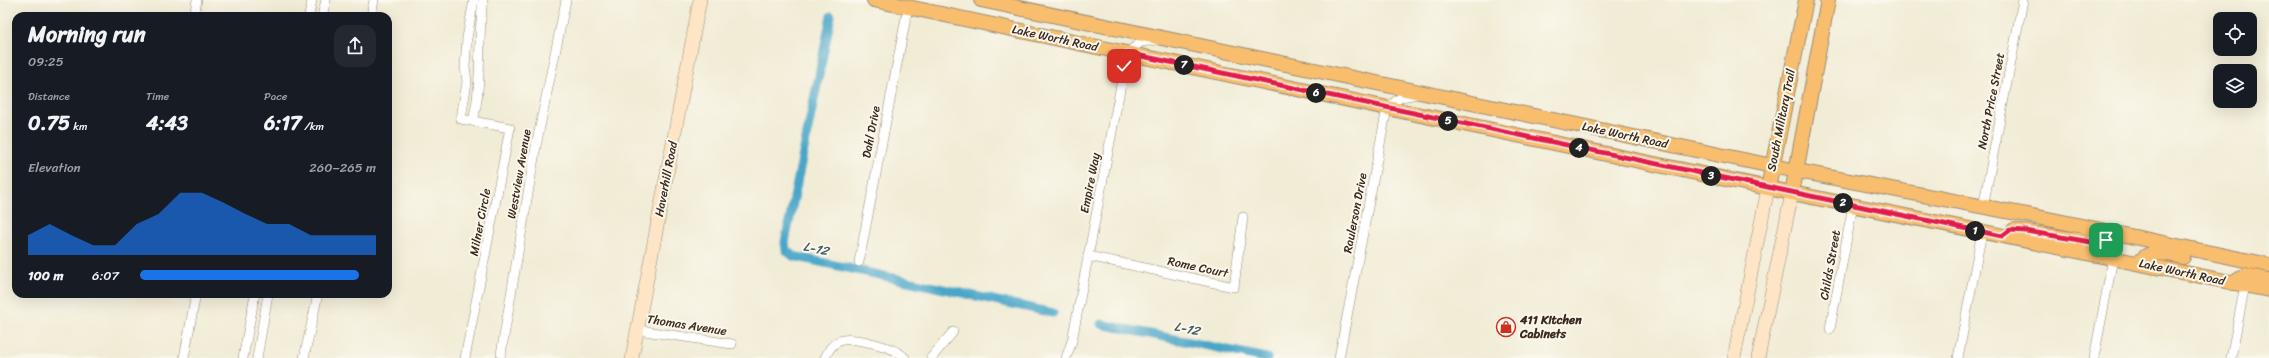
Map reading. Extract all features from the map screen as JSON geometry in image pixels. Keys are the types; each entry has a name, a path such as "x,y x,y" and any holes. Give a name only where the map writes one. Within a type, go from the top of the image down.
{"main road":[{"name":"Lake Worth Road","path":"874,0 1792,193 2269,290"},
{"name":"Lake Worth Road","path":"981,0 1796,171 1983,207 2269,266"},
{"name":"South Military Trail","path":"1768,188 1806,0"},
{"name":"South Military Trail","path":"1792,193 1828,0"},
{"path":"2002,236 2010,230 2026,231 2097,243 2116,234"},
{"path":"2139,263 2147,254 2155,252 2229,266 2234,264 2238,259"},
{"path":"2239,284 2246,275 2269,280"}],"street":[{"path":"195,12 197,0"},
{"path":"310,12 312,0"},
{"path":"323,12 326,0"},
{"path":"372,12 374,0"},
{"name":"Milner Circle","path":"465,358 510,128 461,119 467,82 465,66 467,38 474,0"},
{"path":"473,121 478,87 483,0"},
{"name":"Westview Avenue","path":"501,354 536,146 566,0"},
{"name":"Haverhill Road","path":"632,358 700,0"},
{"name":"North Price Street","path":"1983,207 2023,0"},
{"name":"Dahl Drive","path":"859,262 908,7"},
{"path":"1127,53 1141,42 1164,38"},
{"name":"Empire Way","path":"1066,358 1072,341 1127,53"},
{"path":"1387,108 1401,98 1420,93"},
{"name":"Raulerson Drive","path":"1339,358 1387,108"},
{"name":"South Military Trail","path":"1734,358 1768,188"},
{"name":"South Military Trail","path":"1758,358 1792,193"},
{"name":"Childs Street","path":"1830,329 1853,205"},
{"name":"Rome Court","path":"1088,256 1234,287 1242,217"},
{"path":"1958,358 1982,232"},
{"path":"2094,358 2113,258"},
{"path":"2231,358 2239,284"},
{"path":"184,358 195,298"},
{"path":"243,358 254,298"},
{"path":"257,358 267,298"},
{"path":"304,358 317,298"},
{"name":"Thomas Avenue","path":"638,330 732,344"},
{"path":"931,358 953,332"},
{"path":"826,358 833,345 845,340 891,348 905,358"}],"waterway":[{"name":"L-12","path":"831,16 785,242 786,250 793,256 1053,313"},
{"name":"L-12","path":"1101,324 1267,358"}],"place":[{"name":"411 Kitchen Cabinets","path":"1506,327"}],"route":[{"path":"1124,66 1127,53 2002,236 2010,230 2026,231 2097,243 2106,240"}]}
